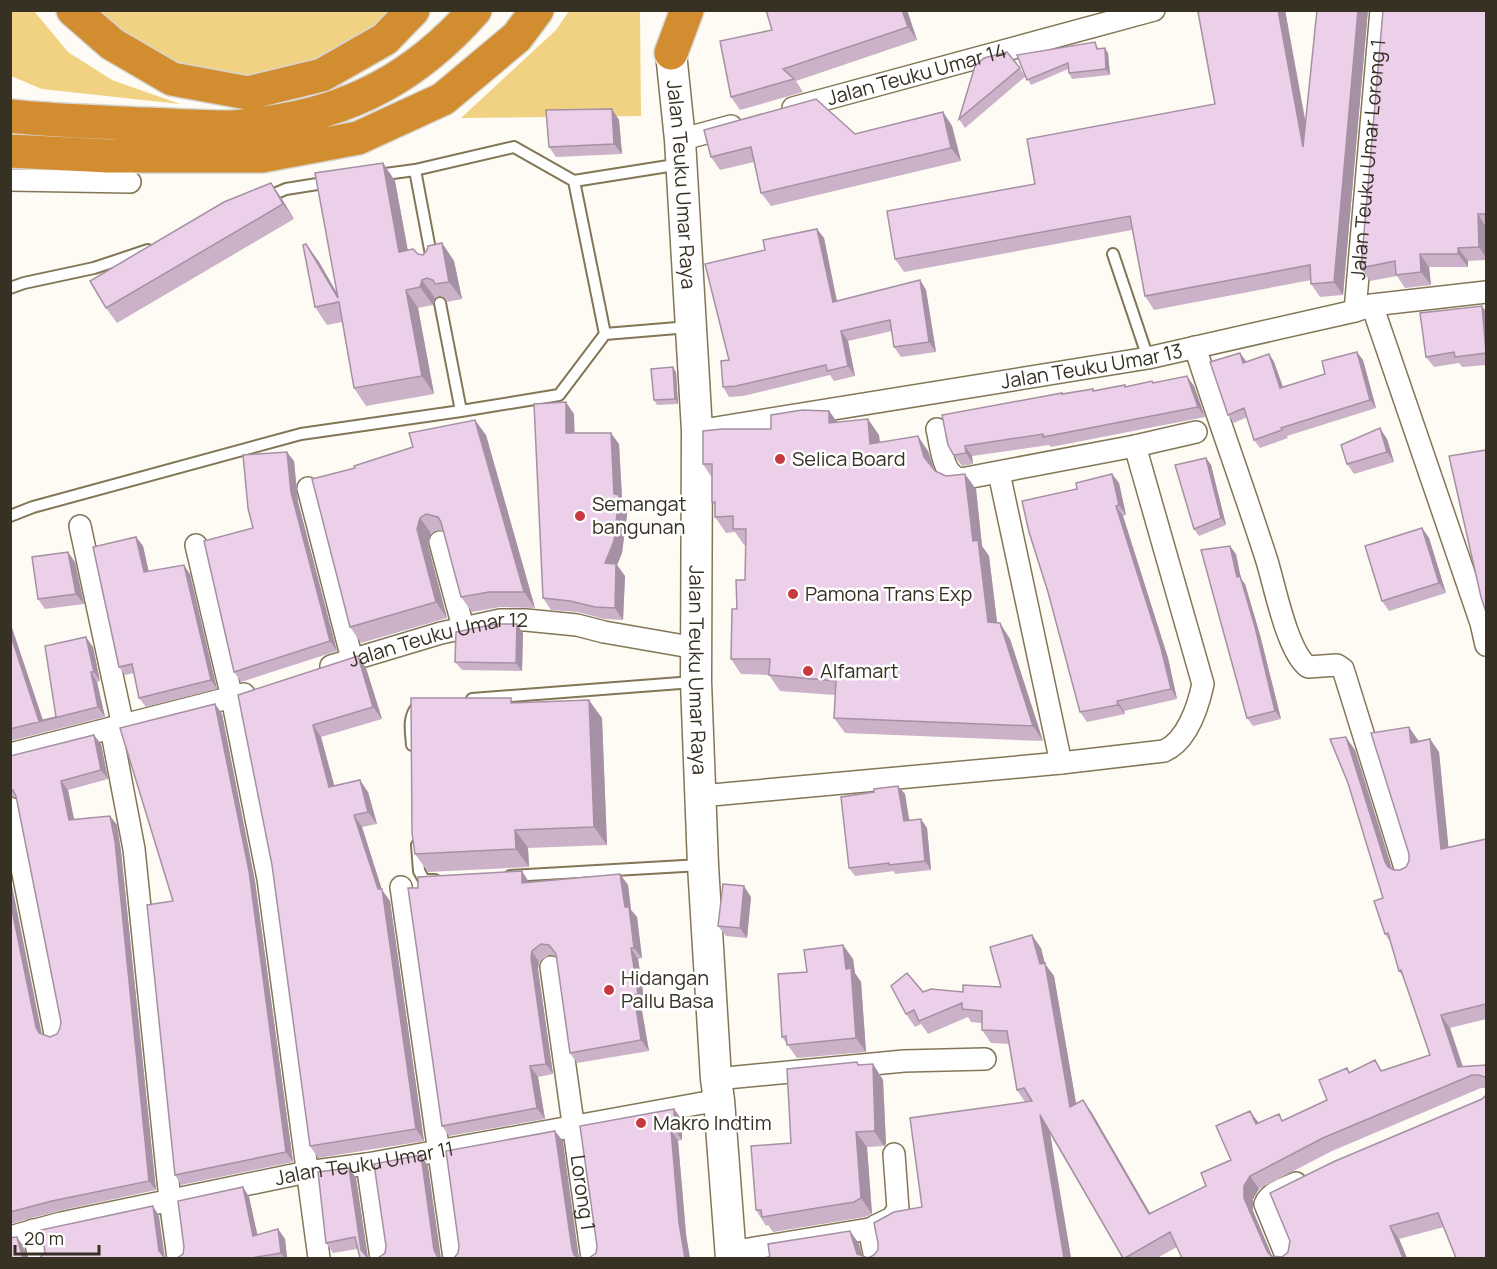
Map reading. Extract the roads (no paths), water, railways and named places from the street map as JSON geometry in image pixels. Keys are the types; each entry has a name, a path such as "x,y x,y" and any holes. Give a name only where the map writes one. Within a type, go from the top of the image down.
{"highway":[{"path":"73,10 112,44 172,79 248,93 322,75 385,39 413,10"},
{"path":"10,116 50,120 230,127 287,120 330,110 383,87 408,72 435,51 476,10"},
{"path":"10,151 108,156 262,156 358,138 443,99 517,37 537,10"},
{"path":"661,10 671,53"},
{"path":"671,53 687,10"}],"main road":[{"name":"Jalan Teuku Umar Raya","path":"671,53 681,152 697,430 696,682 703,865 731,1255"}],"street":[{"name":"Jalan Teuku Umar Raya","path":"671,53 674,10"},
{"name":"Jalan Teuku Umar 14","path":"771,115 1154,10"},
{"name":"Jalan Teuku Umar Lorong 1","path":"1364,308 1380,10"},
{"path":"681,152 748,121"},
{"path":"10,180 130,182"},
{"name":"Jalan Teuku Umar 13","path":"697,430 1148,358 1364,308 1486,292"},
{"path":"1364,308 1484,622 1486,645"},
{"path":"1195,347 1267,561 1290,637 1297,654 1308,667 1337,664 1343,669 1406,871"},
{"path":"937,429 947,470 956,478 1135,446 1196,432"},
{"path":"701,796 1061,763 1164,751 1172,748 1183,735 1201,692 1202,675 1135,446"},
{"path":"999,472 1061,763"},
{"path":"308,488 352,659"},
{"path":"80,526 117,727 134,849 178,1258"},
{"path":"440,542 463,627"},
{"path":"196,545 232,698 268,879 319,1258"},
{"name":"Jalan Teuku Umar 12","path":"316,670 463,627 500,620 577,625 696,648"},
{"path":"10,754 264,688"},
{"path":"10,808 55,1034"},
{"path":"400,887 454,1258"},
{"name":"Lorong 1","path":"551,967 592,1258"},
{"name":"Jalan Teuku Umar 11","path":"17,1232 307,1172 440,1152 573,1127 718,1089 904,1061 985,1059"},
{"path":"731,1255 869,1229 892,1218 898,1209 894,1154"},
{"path":"367,1164 381,1258"},
{"path":"1287,1258 1265,1208 1266,1201 1274,1193 1315,1173"},
{"path":"869,1229 875,1258"},
{"path":"17,1232 39,1258"}],"lane":[{"path":"368,177 415,170 514,147 574,181 681,152"},
{"path":"415,170 433,265"},
{"path":"253,202 286,189 344,180"},
{"path":"10,516 33,507 301,434 559,395 605,333 574,181"},
{"path":"10,288 94,268 156,247"},
{"path":"1113,254 1148,358"},
{"path":"440,303 461,411"},
{"path":"605,333 691,327"},
{"path":"466,699 696,682"},
{"path":"412,758 412,716 418,707 426,703"},
{"path":"416,829 420,874 424,880 450,879"},
{"path":"496,876 703,865"}],"place":[{"name":"Selica Board","path":"780,459"},
{"name":"Semangat bangunan","path":"580,516"},
{"name":"Pamona Trans Exp","path":"793,594"},
{"name":"Alfamart","path":"808,671"},
{"name":"Hidangan Pallu Basa","path":"609,990"},
{"name":"Makro Indtim","path":"641,1123"}]}
